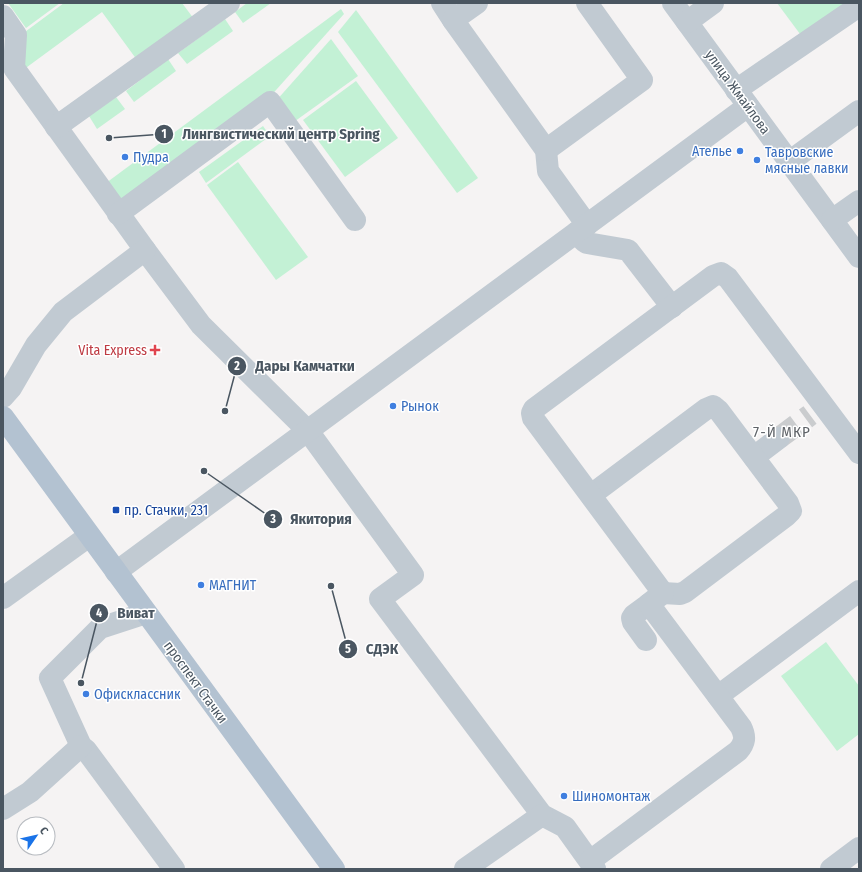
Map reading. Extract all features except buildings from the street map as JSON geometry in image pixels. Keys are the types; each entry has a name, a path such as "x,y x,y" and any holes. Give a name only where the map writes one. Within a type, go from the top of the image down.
{"main road":[{"name":"проспект Стачки","path":"3,417 334,869"}],"street":[{"path":"56,127 229,3"},
{"path":"477,3 448,11 546,150 548,171 582,229 581,239 587,243 628,250 672,307"},
{"path":"546,150 642,80 587,3"},
{"name":"улица Жмайлова","path":"673,3 859,257"},
{"path":"687,22 713,3"},
{"path":"116,572 582,229 742,98 859,6"},
{"path":"3,16 16,35 14,68 118,214 201,325 308,431 413,575 380,599 542,815 565,827 593,865 738,751 745,740 745,734 718,696 591,495 533,418 532,412 713,276 721,273 728,278 817,410 859,454"},
{"path":"118,214 270,102 355,220"},
{"path":"789,162 859,111"},
{"path":"832,220 859,201"},
{"path":"3,397 11,388 36,345 63,312 145,250"},
{"path":"591,495 712,406 719,411 788,504 790,511 786,516 686,592 656,598 634,615 632,618 633,622 646,640"},
{"path":"754,457 779,438"},
{"path":"3,598 90,536"},
{"path":"718,696 859,591"},
{"path":"146,613 100,628 50,678 81,746 174,869"},
{"path":"3,809 30,792 81,746"},
{"path":"465,869 542,815"},
{"path":"830,869 859,848"}],"green space":[{"path":"8,3 60,3 26,28"},
{"path":"64,3 182,3 194,19 137,60 102,12 23,70 6,46"},
{"path":"247,3 271,3 243,23 235,12"},
{"path":"777,3 851,3 803,38"},
{"path":"341,9 344,14 268,99 121,205 106,183"},
{"path":"356,10 478,178 457,193 338,32"},
{"path":"225,19 233,31 187,64 178,53"},
{"path":"331,39 358,76 291,124 275,102"},
{"path":"168,59 176,71 134,102 126,91"},
{"path":"356,81 398,138 345,177 303,120"},
{"path":"116,97 125,109 97,129 89,116"},
{"path":"263,126 270,136 206,183 199,172"},
{"path":"238,162 308,257 276,280 207,185"},
{"path":"826,642 859,686 859,734 837,751 781,676"}],"tunnel":[{"path":"779,438 810,415"}],"place":[{"name":"Лингвистический центр Spring","path":"109,138"},
{"name":"Ателье","path":"740,151"},
{"name":"Пудра","path":"125,157"},
{"name":"Тавровские мясные лавки","path":"757,160"},
{"name":"Vita Express","path":"155,350"},
{"name":"Рынок","path":"393,406"},
{"name":"Дары Камчатки","path":"225,411"},
{"name":"Якитория","path":"204,471"},
{"name":"пр. Стачки, 231","path":"116,510"},
{"name":"МАГНИТ","path":"201,585"},
{"name":"СДЭК","path":"331,586"},
{"name":"Виват","path":"81,683"},
{"name":"Офисклассник","path":"86,694"},
{"name":"Шиномонтаж","path":"564,796"}],"district":[{"name":"7-Й МКР","path":"782,432"}]}
